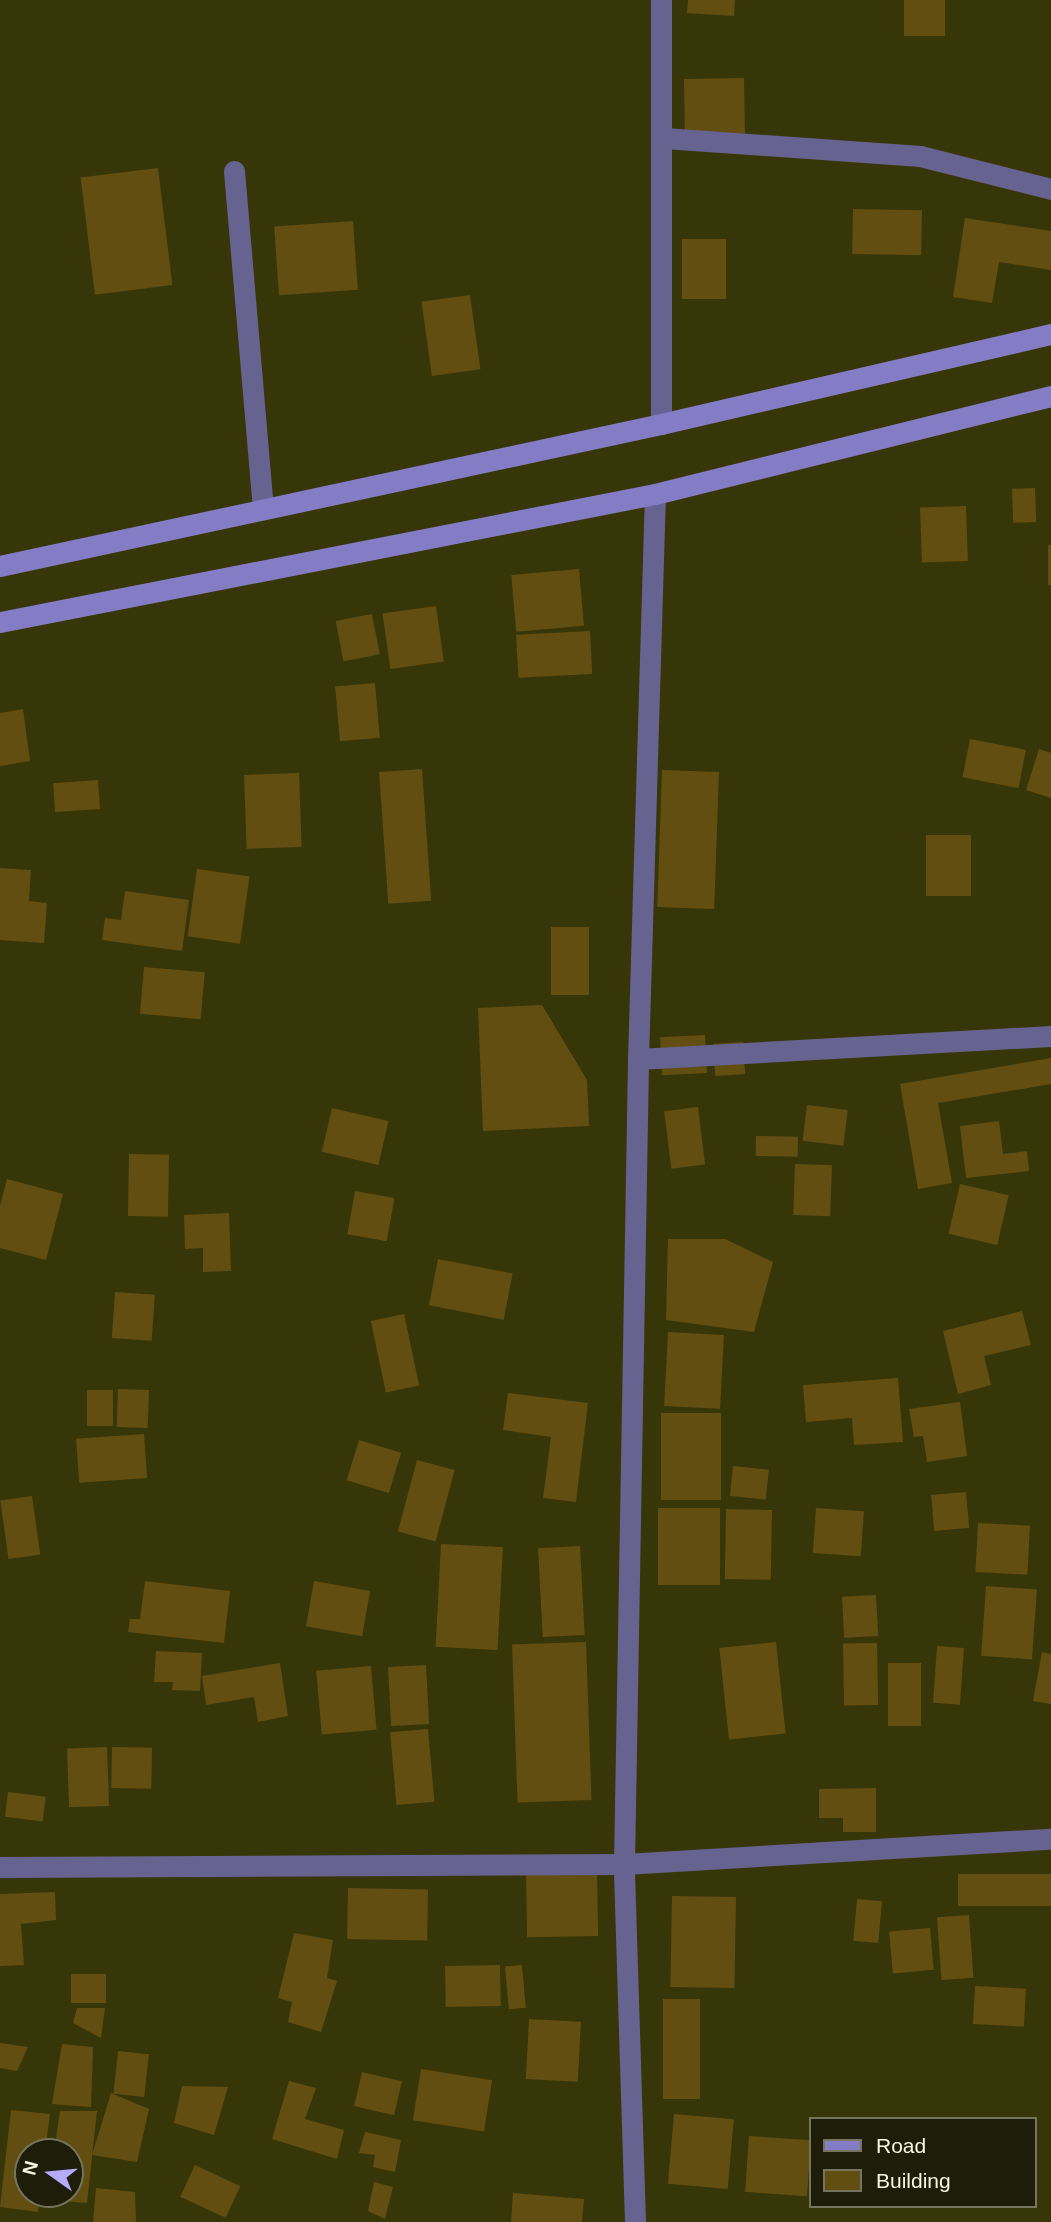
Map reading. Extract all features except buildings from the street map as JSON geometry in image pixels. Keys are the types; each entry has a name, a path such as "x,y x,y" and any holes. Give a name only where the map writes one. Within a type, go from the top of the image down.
{"street":[{"path":"661,0 664,138 661,424"},
{"path":"664,138 920,156 1051,189"},
{"path":"234,171 263,507"},
{"path":"0,566 263,507 661,424 1051,334"},
{"path":"0,622 655,494 1051,396"},
{"path":"635,2222 624,1864 638,1059 655,494"},
{"path":"638,1059 1051,1036"},
{"path":"0,1867 624,1864 1051,1839"}]}
